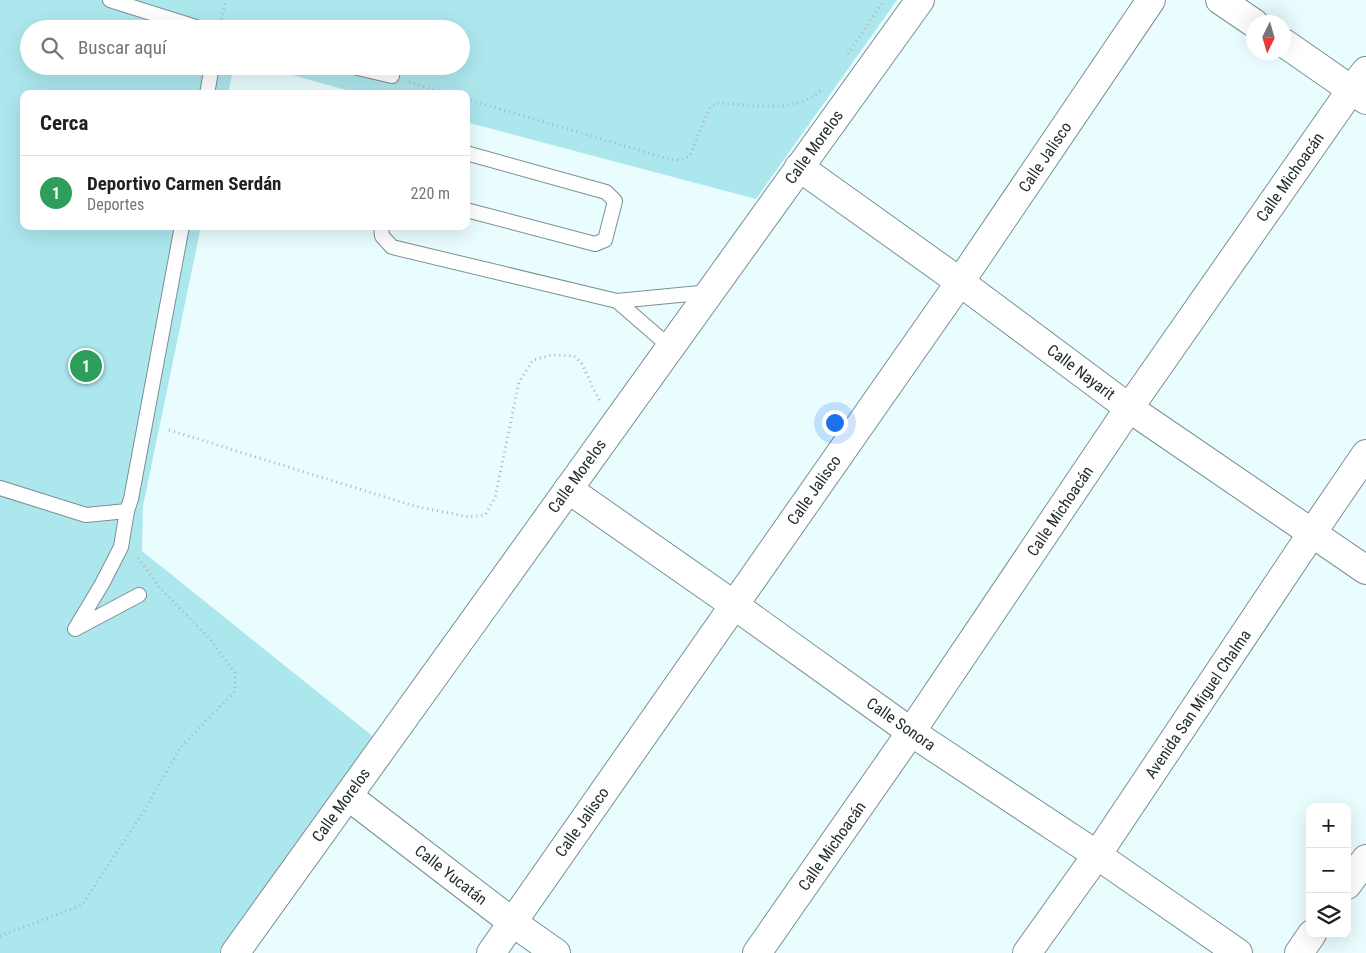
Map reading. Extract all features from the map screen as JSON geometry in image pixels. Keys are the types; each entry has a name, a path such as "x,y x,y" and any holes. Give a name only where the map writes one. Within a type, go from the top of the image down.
{"street":[{"name":"Calle Morelos","path":"235,953 920,0"},
{"name":"Calle Jalisco","path":"491,953 960,282 1151,0"},
{"path":"1220,0 1246,18"},
{"path":"1291,47 1361,87"},
{"name":"Calle Michoacán","path":"757,953 911,732 1129,408 1361,87"},
{"name":"Calle Nayarit","path":"799,168 960,282 1129,408 1366,570"},
{"name":"Avenida San Miguel Chalma","path":"1027,953 1097,855 1366,454"},
{"name":"Calle Sonora","path":"568,489 911,732 1097,855 1238,953"},
{"name":"Calle Yucatán","path":"348,796 512,922 556,953"},
{"path":"1351,880 1366,859"},
{"path":"1299,953 1309,938"}],"lane":[{"path":"110,0 173,20"},
{"path":"208,90 210,75"},
{"path":"388,75 392,76"},
{"path":"470,154 606,192 615,201 606,240 595,244 470,211"},
{"path":"139,595 75,629 102,584 121,547 181,230"},
{"path":"381,230 382,236 392,246 616,301 710,292"},
{"path":"616,301 670,348"},
{"path":"0,488 86,515 127,511"}],"path":[{"path":"221,20 226,0"},
{"path":"847,54 884,0"},
{"path":"392,76 437,90"},
{"path":"470,99 669,159 680,160 690,156 708,111 717,102 763,106 783,105 804,101 817,95 826,85"},
{"path":"169,430 414,506 469,517 485,515 495,498 519,382 533,360 552,355 574,356 582,364 594,390 615,425"},
{"path":"0,936 82,905 144,811 180,748 235,691 235,673 210,639 160,587 133,550"}],"shaded area":[{"path":"0,0 897,0 756,199 470,123 470,90 346,90 292,75 470,75 470,20 20,20 20,75 232,75 229,90 20,90 20,230 200,230 143,506 142,551 375,738 350,779 219,953 0,953"}],"place":[{"name":"Deportivo Carmen Serdán","path":"86,366"}]}
